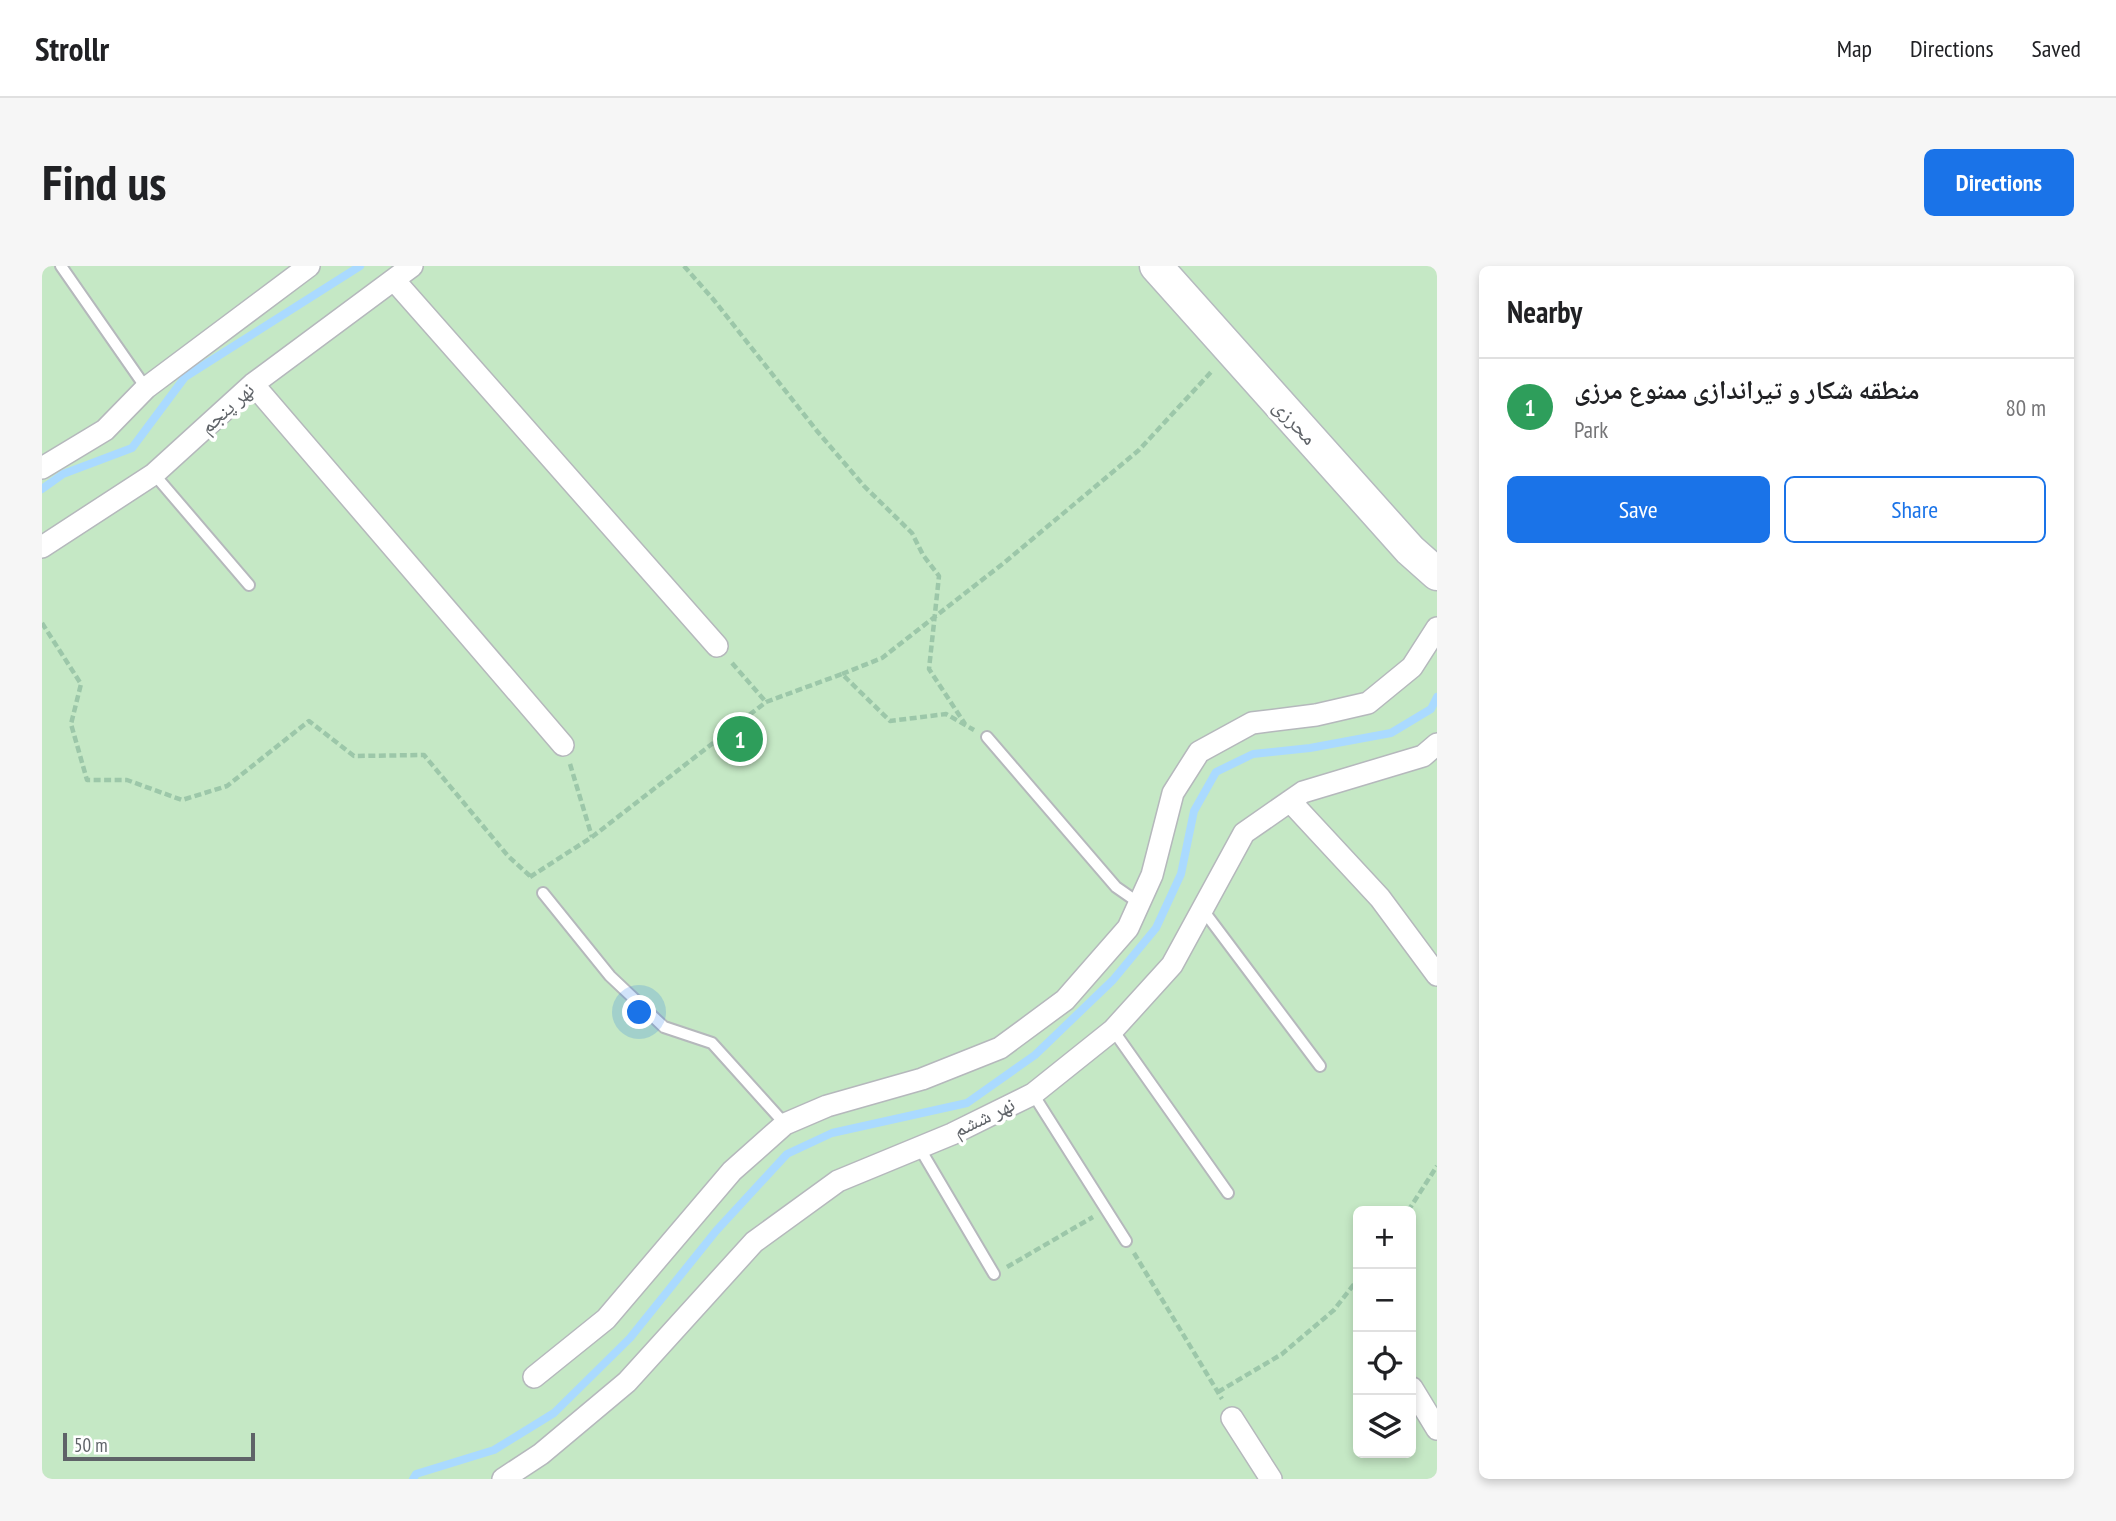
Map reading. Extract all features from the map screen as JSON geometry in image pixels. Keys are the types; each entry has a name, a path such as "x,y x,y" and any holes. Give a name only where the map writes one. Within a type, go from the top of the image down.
{"street":[{"path":"42,468 105,430 146,388 309,266"},
{"name":"نهر پنجم","path":"42,547 154,474 253,384 412,266"},
{"name":"محرزی","path":"1156,266 1410,550 1437,574"},
{"path":"394,280 717,646"},
{"path":"253,384 564,745"},
{"path":"534,1377 606,1319 732,1171 785,1124 827,1106 922,1079 1000,1048 1065,1000 1128,928 1152,875 1173,793 1199,752 1252,723 1316,715 1368,704 1412,667 1437,628"},
{"name":"نهر ششم","path":"503,1479 541,1454 627,1382 754,1242 838,1181 1033,1094 1113,1030 1172,965 1244,832 1303,792 1423,756 1437,744"},
{"path":"1290,801 1380,898 1437,975"},
{"path":"1416,1395 1437,1429"},
{"path":"1232,1418 1271,1479"}],"lane":[{"path":"61,266 146,388"},
{"path":"154,474 249,585"},
{"path":"987,737 1116,887 1139,903"},
{"path":"543,893 610,976 664,1027 712,1043 785,1124"},
{"path":"1203,910 1320,1066"},
{"path":"1113,1030 1228,1193"},
{"path":"1033,1094 1126,1241"},
{"path":"919,1147 994,1273"}],"path":[{"path":"684,266 864,486 912,533 923,555 939,576 929,669 966,725"},
{"path":"530,876 592,837 766,702 882,658 1006,562 1139,450 1231,350"},
{"path":"42,623 81,684 71,724 87,780 127,780 182,800 227,786 309,721 355,756 424,755 508,856 530,876 543,893"},
{"path":"717,646 766,702"},
{"path":"842,674 890,721 946,714 987,737"},
{"path":"564,745 592,837"},
{"path":"1411,1206 1437,1167"},
{"path":"994,1273 1039,1250 1106,1209"},
{"path":"1126,1241 1232,1418"},
{"path":"1218,1392 1283,1354 1334,1310 1353,1285"}],"green space":[{"path":"42,266 1437,266 1437,1479 42,1479"}],"waterway":[{"path":"42,489 63,474 132,448 185,377 360,266"},
{"path":"413,1479 416,1474 494,1450 554,1413 630,1338 716,1231 787,1154 832,1133 967,1103 1035,1055 1113,980 1156,928 1181,874 1194,811 1216,772 1253,754 1310,748 1391,733 1431,709 1437,697"}],"place":[{"name":"منطقه شکار و تیراندازی ممنوع مرزی","path":"740,739"}]}
